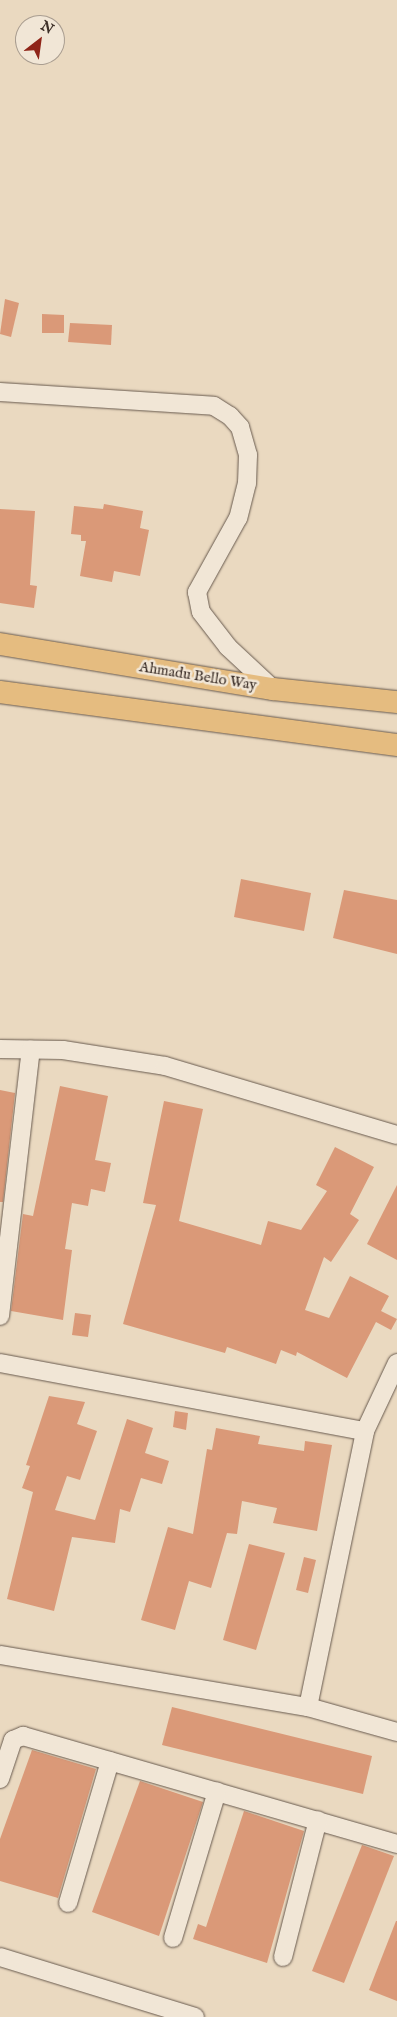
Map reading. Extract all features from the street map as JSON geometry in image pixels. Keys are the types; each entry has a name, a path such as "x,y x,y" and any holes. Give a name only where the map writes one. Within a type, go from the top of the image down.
{"main road":[{"name":"Ahmadu Bello Way","path":"0,644 273,689 397,702"},
{"path":"0,692 397,745"}],"street":[{"path":"0,392 214,406 230,416 240,428 248,455 247,483 238,518 197,592 201,612 228,647 273,689"},
{"path":"0,1049 63,1050 165,1066 397,1135"},
{"path":"0,1316 31,1050"},
{"path":"0,1363 365,1431"},
{"path":"308,1707 365,1431 397,1363"},
{"path":"0,1655 308,1707 397,1732"},
{"path":"0,1779 13,1740 23,1736 397,1844"},
{"path":"68,1903 110,1760"},
{"path":"173,1938 217,1791"},
{"path":"282,1957 318,1820"},
{"path":"0,1957 160,2012 195,2017"}],"building":[{"path":"5,299 19,303 11,337 0,334"},
{"path":"42,314 64,315 64,333 42,333"},
{"path":"70,323 112,325 111,345 68,342"},
{"path":"104,504 143,511 140,528 149,530 140,576 114,571 112,582 80,576 86,541 81,541 81,535 71,534 74,506 103,509"},
{"path":"0,509 35,511 30,585 37,586 34,608 0,603"},
{"path":"241,879 311,893 304,931 234,917"},
{"path":"344,890 397,900 397,954 333,938"},
{"path":"60,1086 108,1096 95,1160 111,1163 105,1192 91,1189 88,1206 72,1203 65,1249 72,1250 63,1320 11,1311 23,1214 33,1216"},
{"path":"0,1090 15,1093 3,1202 0,1202"},
{"path":"164,1101 203,1109 179,1221 261,1245 268,1221 301,1230 327,1191 316,1185 335,1147 374,1167 350,1214 359,1220 331,1262 324,1257 305,1310 329,1318 350,1276 389,1296 381,1311 397,1319 391,1330 376,1322 347,1378 297,1352 296,1356 281,1350 276,1364 227,1347 225,1353 123,1324 156,1205 143,1203"},
{"path":"397,1185 397,1260 367,1244"},
{"path":"75,1313 91,1315 88,1337 72,1335"},
{"path":"49,1396 85,1402 77,1424 97,1431 80,1480 67,1476 55,1510 95,1520 127,1419 153,1428 145,1453 169,1461 162,1484 141,1478 130,1512 120,1509 115,1543 72,1537 54,1611 7,1599 33,1492 22,1488 30,1466 26,1465"},
{"path":"175,1411 188,1413 186,1430 173,1427"},
{"path":"216,1428 260,1436 258,1444 304,1451 305,1441 332,1445 317,1531 273,1523 277,1508 242,1501 237,1534 227,1533 211,1588 189,1581 175,1630 141,1620 168,1527 193,1534 207,1449 212,1450"},
{"path":"249,1544 285,1553 256,1650 223,1640"},
{"path":"304,1557 316,1560 308,1593 296,1590"},
{"path":"172,1707 372,1756 363,1794 162,1745"},
{"path":"32,1750 96,1769 58,1898 0,1881 0,1839"},
{"path":"140,1781 203,1802 159,1936 92,1912"},
{"path":"244,1811 304,1831 267,1963 193,1939 198,1924 206,1927"},
{"path":"362,1845 394,1856 344,1983 312,1971"},
{"path":"397,1921 397,2001 369,1990"}]}
